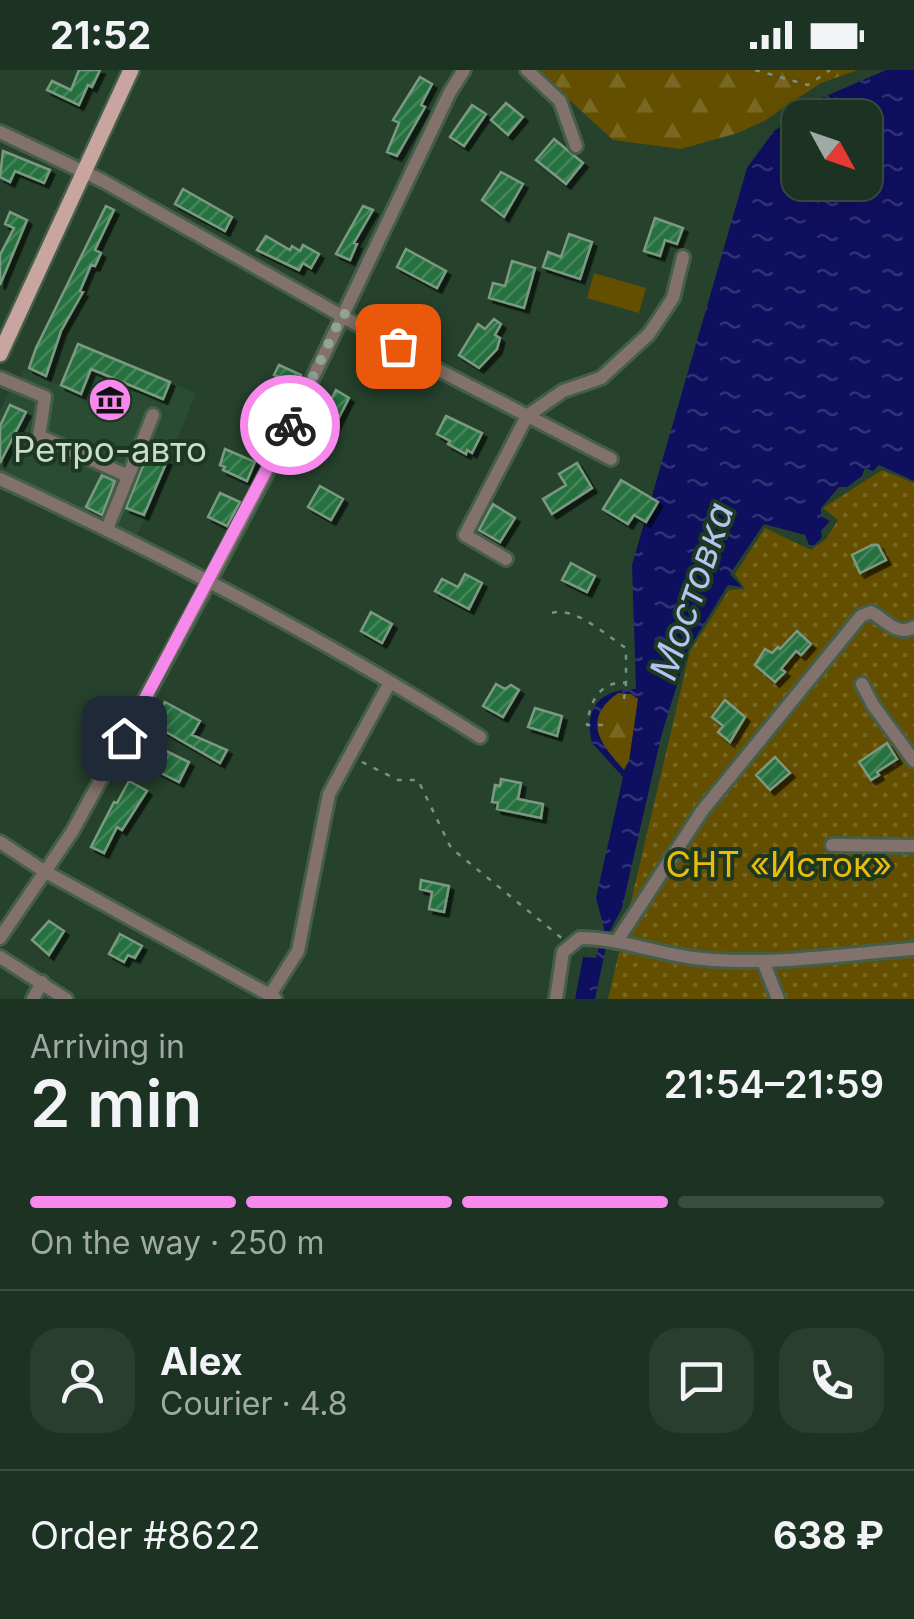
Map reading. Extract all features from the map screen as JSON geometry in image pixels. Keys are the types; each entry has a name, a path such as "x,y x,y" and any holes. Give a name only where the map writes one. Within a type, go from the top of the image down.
{"main road":[{"path":"0,354 131,70"}],"street":[{"path":"0,938 72,832 210,582 464,70"},
{"path":"527,70 560,100 576,146"},
{"path":"0,132 84,172 426,362 611,459"},
{"path":"506,559 466,535 527,416 563,390 601,378 650,334 673,298 682,257"},
{"path":"0,378 45,396 39,436 128,476"},
{"path":"107,529 153,415"},
{"path":"0,479 210,582 480,738"},
{"path":"614,941 702,811 861,616 871,612 906,632 914,627"},
{"path":"0,842 44,871 273,997 298,950 329,794 389,684"},
{"path":"862,684 914,761"},
{"path":"832,844 914,846"},
{"path":"556,999 564,952 580,938 701,959 763,961 914,949"},
{"path":"0,956 66,999"},
{"path":"763,961 778,999"},
{"path":"33,999 42,982"}],"path":[{"path":"754,70 808,85 830,70"},
{"path":"552,613 560,610 572,614 626,648 624,699"},
{"path":"603,725 587,725 589,709 602,689 611,683 626,683"},
{"path":"348,755 398,780 418,780 451,848 569,944"}],"shaded area":[{"path":"78,344 196,393 137,536 0,472 0,411 10,389 15,390 24,369 61,385"}],"green space":[{"path":"537,70 858,70 821,83 796,100 782,100 782,109 738,133 681,149 613,140"},
{"path":"594,273 646,288 639,313 587,298"},
{"name":"СНТ «Исток»","path":"882,470 914,483 914,999 608,999 690,651 729,590 745,589 735,574 765,528 811,550 826,539 838,520 823,508"},
{"path":"618,693 639,699 625,771 603,742 597,723 606,703"}],"water":[{"name":"Мостовка","path":"886,70 914,70 914,481 879,465 873,471 865,468 862,476 847,487 839,487 821,508 821,516 830,521 814,545 809,545 805,535 764,524 730,574 742,587 728,585 688,650 662,733 622,908 609,933 595,999 575,999 583,957 596,958 604,928 596,898 623,777 592,743 590,719 605,696 614,692 636,689 632,565 747,168 782,125 782,200 882,200 882,100 817,100","holes":["618,693 638,699 629,761 624,770 602,742 597,723 606,703"]}],"building":[{"path":"79,70 100,70 79,105 47,90 52,81 71,90"},
{"path":"420,77 432,84 421,105 425,107 397,156 387,152 399,123 393,120"},
{"path":"506,103 523,117 508,135 491,120"},
{"path":"472,105 486,114 464,146 450,137"},
{"path":"554,139 583,163 566,184 536,160"},
{"path":"3,151 50,170 44,183 15,171 10,182 0,177"},
{"path":"501,172 523,184 504,217 482,200"},
{"path":"183,189 232,217 225,231 175,204"},
{"path":"106,206 114,210 95,250 101,253 95,266 91,265 80,291 83,292 61,331 46,376 29,368 36,348"},
{"path":"363,206 373,210 354,243 357,244 350,260 336,254"},
{"path":"10,212 27,220 0,285 0,255 14,228 5,224"},
{"path":"655,218 683,228 677,244 665,240 660,256 644,251"},
{"path":"569,234 592,242 580,279 543,267 548,252 561,257"},
{"path":"266,236 290,250 292,246 300,251 303,245 319,254 311,268 303,263 299,270 257,250"},
{"path":"406,249 446,271 437,288 397,267"},
{"path":"512,261 535,268 524,308 489,298 493,283 505,286"},
{"path":"494,319 501,324 495,335 500,338 497,349 479,368 459,355 478,324 485,329"},
{"path":"78,344 170,382 163,399 91,369 81,394 61,385"},
{"path":"279,365 301,375 290,401 276,395 283,379 274,375"},
{"path":"336,390 349,398 332,431 319,423"},
{"path":"10,405 26,412 0,463 0,426"},
{"path":"446,416 482,433 472,453 467,450 466,454 437,434"},
{"path":"225,449 255,462 247,481 223,470 225,467 220,465"},
{"path":"148,453 167,461 144,515 126,508"},
{"path":"577,463 592,488 552,514 543,499 566,485 559,474"},
{"path":"102,475 115,481 102,515 86,507"},
{"path":"621,480 658,502 646,522 634,515 628,524 603,509"},
{"path":"320,486 343,499 331,520 308,507"},
{"path":"220,493 240,502 227,526 208,517"},
{"path":"493,504 515,518 500,542 479,530"},
{"path":"878,545 886,560 860,573 852,555"},
{"path":"571,563 595,576 587,592 562,580"},
{"path":"465,574 482,583 469,609 435,591 442,579 458,587"},
{"path":"371,612 392,624 382,643 361,631"},
{"path":"797,631 811,644 801,655 796,651 775,682 755,665 765,649 772,653 780,649"},
{"path":"496,684 519,690 503,717 483,706"},
{"path":"725,700 745,717 730,742 718,732 723,726 712,717"},
{"path":"165,702 200,721 192,735 227,750 220,763 161,729 165,721 157,717"},
{"path":"535,708 562,716 557,736 528,727"},
{"path":"887,743 897,759 871,780 859,762"},
{"path":"164,750 189,762 179,782 143,764 149,752 160,758"},
{"path":"775,757 790,773 770,790 756,775"},
{"path":"501,779 521,783 518,799 543,804 541,818 497,809 498,803 492,802 495,785 500,786"},
{"path":"129,781 147,791 122,830 117,827 104,853 91,847"},
{"path":"421,880 449,886 444,912 429,909 432,892 420,889"},
{"path":"49,921 64,931 49,955 32,940"},
{"path":"120,934 142,946 135,958 128,955 124,962 109,954"}],"way so far":[{"path":"290,425 343,313 398,346"}],"place":[{"name":"Ретро-авто","path":"110,400"}],"route":[{"path":"124,738 290,425"}]}
